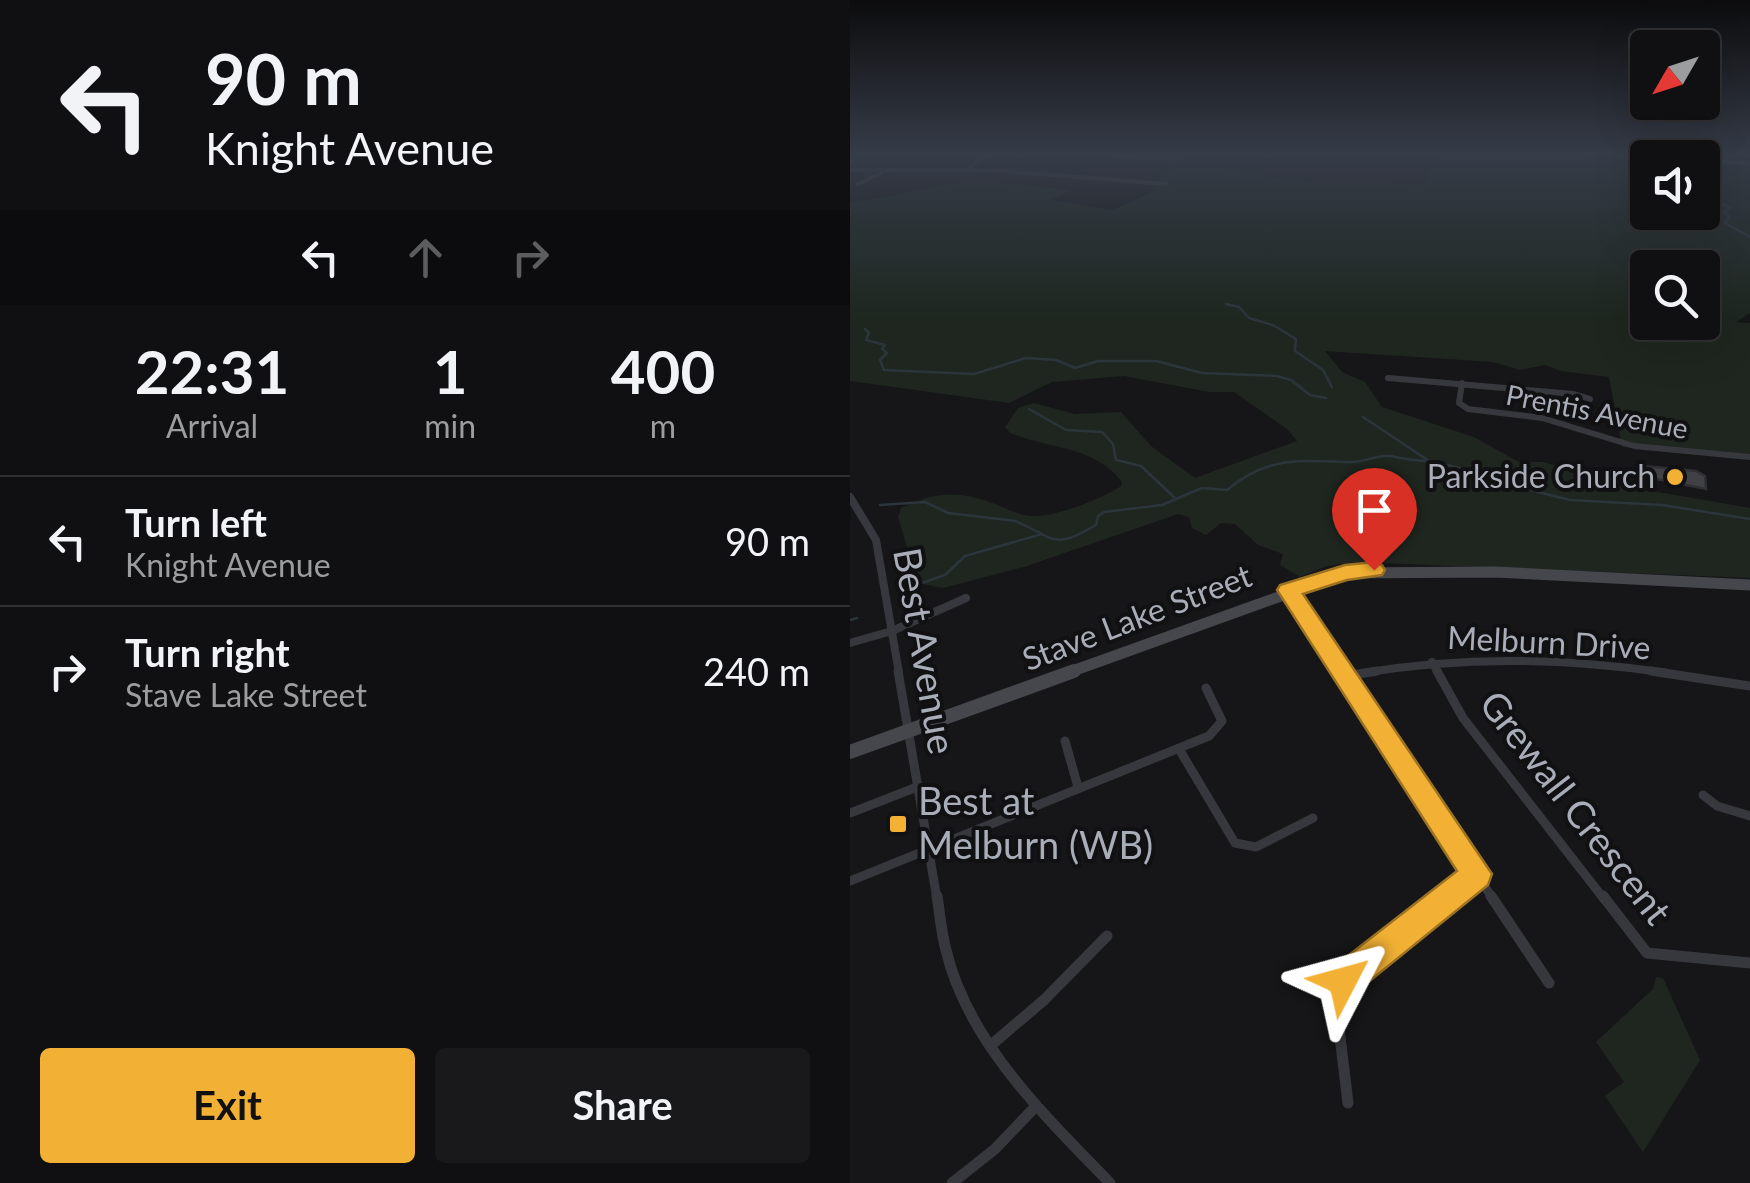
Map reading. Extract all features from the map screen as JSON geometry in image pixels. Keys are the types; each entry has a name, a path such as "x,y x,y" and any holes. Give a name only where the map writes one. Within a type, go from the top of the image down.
{"main road":[{"name":"Stave Lake Street","path":"850,752 1288,590 1345,573 1374,570 1750,586"}],"street":[{"path":"1388,378 1590,399"},
{"name":"Prentis Avenue","path":"1462,383 1460,403 1468,409 1523,414 1634,446 1750,457"},
{"name":"Best Avenue","path":"850,497 876,540 928,850 956,987 990,1046 1036,1106 1110,1183"},
{"path":"1288,590 1549,983"},
{"path":"850,643 892,631 966,598"},
{"name":"Melburn Drive","path":"1346,676 1432,662 1495,659 1589,664 1750,686"},
{"name":"Grewall Crescent","path":"1432,662 1464,718 1647,953 1750,963"},
{"path":"850,881 1217,731 1222,721 1206,688"},
{"path":"1064,742 1078,787"},
{"path":"1180,749 1235,843 1256,847 1313,818"},
{"path":"850,813 918,787"},
{"path":"1703,795 1717,806 1750,816"},
{"path":"1348,1103 1334,996 1343,981 1477,874"},
{"path":"990,1046 1044,1000 1106,936"},
{"path":"952,1183 995,1150 1036,1106"}],"shaded area":[{"path":"850,211 1630,211 1630,230 1720,230 1720,211 1750,211 1750,313 1736,322 1750,323 1750,460 1622,447 1609,377 1545,365 1520,370 1493,362 1325,351 1342,372 1365,382 1382,407 1474,437 1519,462 1543,462 1624,486 1750,508 1750,578 1357,562 1327,566 1300,577 1280,565 1283,554 1258,545 1235,524 1221,523 1206,535 1192,528 1189,517 1178,514 1024,567 943,588 918,583 898,517 901,508 927,498 962,495 1023,515 1038,516 1081,505 1121,486 1122,482 1099,461 1010,433 1005,427 1018,408 1034,403 1075,414 1121,412 1151,446 1195,478 1297,441 1287,429 1234,392 1209,392 1124,376 1052,382 1009,403 850,381"},
{"path":"1656,977 1663,978 1700,1060 1643,1152 1605,1096 1624,1082 1596,1042 1653,989"}],"building":[{"name":"Parkside Church","path":"1643,466 1696,471 1705,476 1706,489 1646,477"}],"waterway":[{"path":"1725,211 1729,217 1725,223 1750,237"},
{"path":"1226,304 1239,307 1249,318 1273,325 1296,339 1295,351 1323,370 1332,387"},
{"path":"865,329 869,333 866,340 885,345 882,349 887,353 880,360 884,370 974,374 1026,358 1056,360 1075,368 1098,361 1156,361 1202,373 1277,376 1291,380 1310,395 1326,398"},
{"path":"1029,409 1066,430 1102,432 1113,444 1116,460 1141,466 1176,499"},
{"path":"1363,417 1429,461"},
{"path":"1042,534 1070,538 1096,525 1098,516 1104,512 1162,505 1202,488 1227,490 1257,471 1286,462 1357,462 1386,456 1429,461"},
{"path":"1429,461 1499,477 1526,489 1570,500 1662,505 1750,519"},
{"path":"880,505 925,502 948,513 1016,521 1042,534"},
{"path":"910,587 945,575 965,556 1042,534"},
{"path":"850,620 857,618"}],"place":[{"name":"Parkside Church","path":"1675,477"},
{"name":"Best at Melburn (WB)","path":"898,824"}],"route":[{"path":"1343,981 1477,874 1288,590 1357,570 1374,570"}]}
